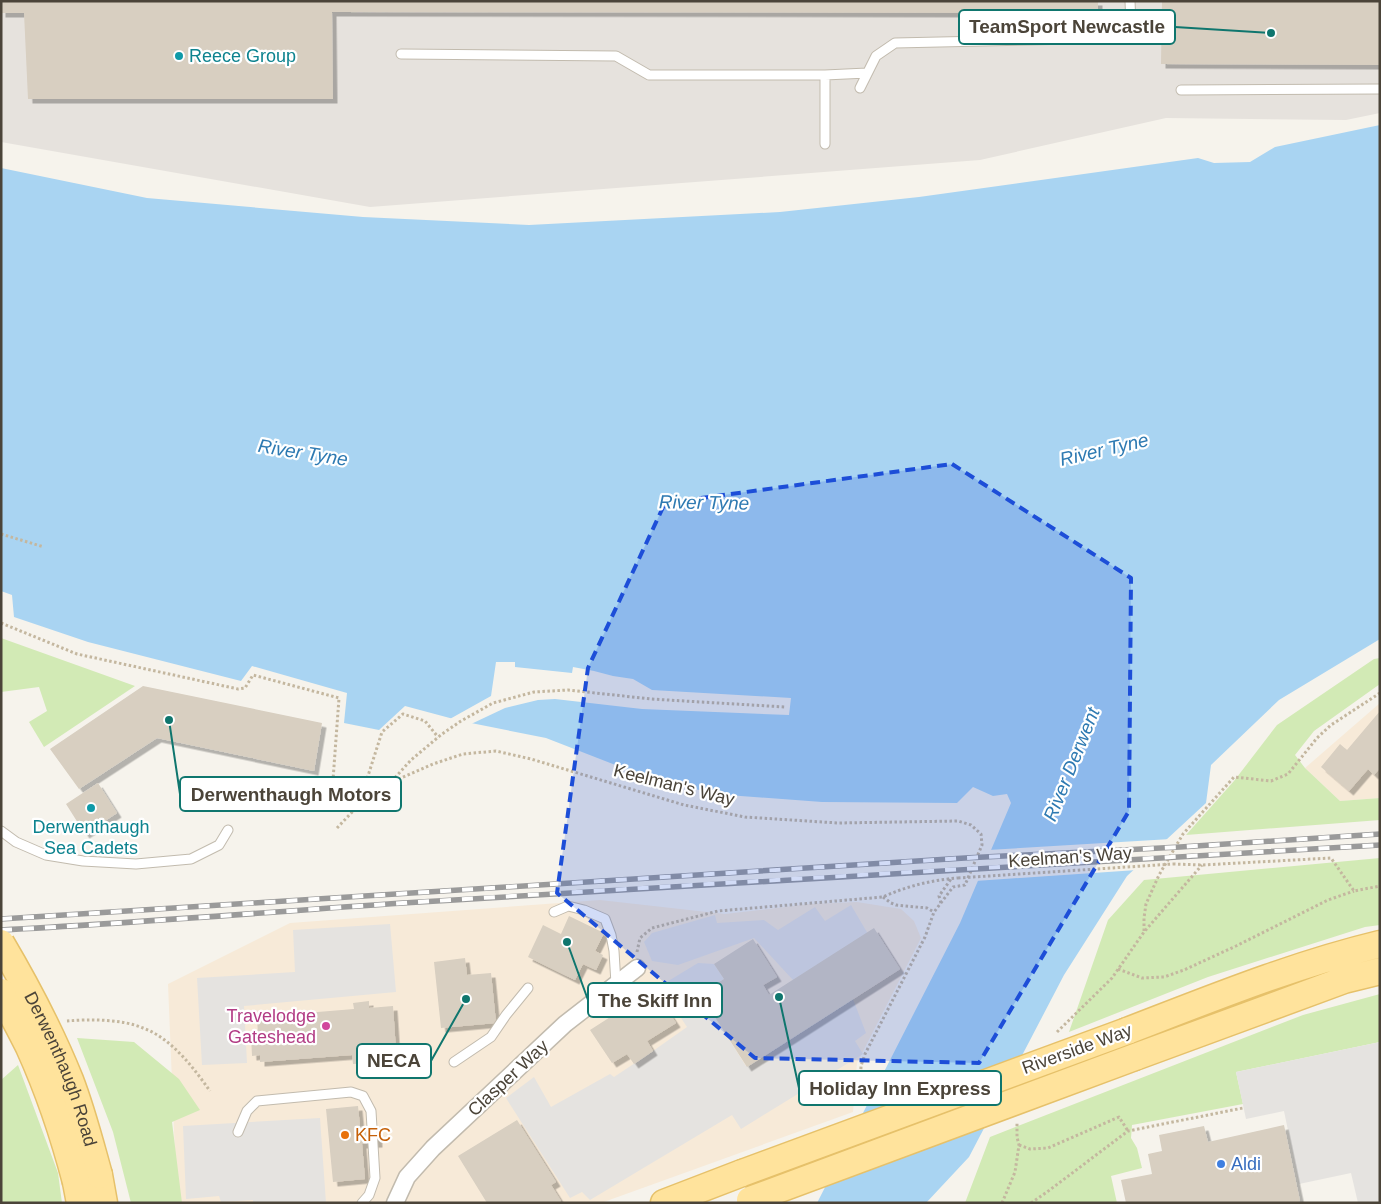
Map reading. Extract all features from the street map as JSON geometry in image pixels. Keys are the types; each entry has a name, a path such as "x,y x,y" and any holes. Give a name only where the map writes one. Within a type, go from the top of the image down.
{"main road":[{"name":"Derwenthaugh Road","path":"1,943 49,1033 70,1080 82,1115 85,1187 104,1203"},
{"name":"Riverside Way","path":"664,1203 1280,973 1353,950 1380,944"},
{"name":"Riverside Way","path":"747,1202 1344,980 1380,971"},
{"path":"1,992 29,1048 85,1187"}],"street":[{"name":"Clasper Way","path":"396,1203 407,1177 433,1148 565,1024 637,968"}],"lane":[{"path":"860,88 876,56 895,42 1121,38 1130,25 1130,1"},
{"path":"401,54 616,56 649,74 826,75 867,73"},
{"path":"825,144 826,75"},
{"path":"1181,90 1380,89"},
{"path":"1,831 16,842 46,855 83,861 136,864 191,859 219,845 228,830"},
{"path":"554,912 568,906 584,910 605,919 614,951 616,984"},
{"path":"454,1062 491,1037 528,988"},
{"path":"238,1132 247,1111 257,1101 351,1092 363,1096 371,1111 375,1178 369,1195 362,1203"}],"path":[{"path":"1,534 44,547"},
{"path":"1,623 76,654 238,690 245,688 253,676 340,698 333,780 367,779 391,782 411,760 461,720 493,703 534,692 568,690 651,699 785,707"},
{"path":"1202,865 1144,932 1146,904 1183,834 1234,777 1271,781 1288,774 1317,738 1331,725 1380,693"},
{"path":"367,779 382,732 403,714 425,721 438,737"},
{"name":"Keelman's Way","path":"337,828 373,790 433,764 463,754 496,751 531,759 684,805 745,817 838,823 958,821 971,825 981,834 982,845 965,885 953,886 934,912 925,937 865,1054 861,1066 860,1112"},
{"name":"Keelman's Way","path":"883,897 925,882 958,878 1173,864 1202,865 1331,858 1354,891"},
{"path":"941,903 939,896 952,879"},
{"path":"1118,969 1142,978 1164,978 1236,946 1328,900 1354,891 1380,886"},
{"path":"637,968 637,948 640,938 652,928 718,910 883,897 891,903 927,908 934,912"},
{"path":"66,1022 86,1020 126,1023 144,1028 174,1048 197,1072 210,1091"},
{"path":"1031,1203 1128,1131 1243,1108"},
{"path":"1019,1145 1030,1148 1048,1148 1119,1117 1128,1131"}],"highlighted area":[{"path":"952,464 1131,578 1129,811 979,1063 755,1058 557,893 588,668 665,503"}],"shaded area":[{"path":"1,1 1380,1 1380,113 1346,120 1166,118 980,160 370,207 1,142"},
{"path":"1380,703 1380,798 1340,801 1305,768"},
{"path":"600,900 725,914 810,904 857,902 901,909 914,921 921,938 857,1063 853,1112 601,1203 177,1203 168,984 290,923"},
{"path":"851,905 868,934 793,980 754,938 678,965 652,961 644,942 652,933 715,915 717,923 764,920 778,930 815,907 825,921"},
{"path":"390,924 396,992 244,1006 247,1063 202,1065 197,978 295,972 293,930"},
{"path":"698,963 714,964 724,979 700,994 746,1066 853,999 866,1033 855,1041 863,1054 741,1129 732,1115 590,1200 582,1192 570,1198 506,1098 534,1077 551,1107 610,1074 614,1077 653,1051 687,1027 660,986"},
{"path":"1380,1042 1380,1203 1358,1203 1351,1173 1299,1184 1284,1111 1246,1119 1236,1072"},
{"path":"320,1118 326,1203 253,1203 253,1200 221,1202 219,1196 186,1199 183,1126"}],"green space":[{"path":"1,638 135,686 44,747 29,722 47,711 39,687 1,692"},
{"path":"1380,658 1380,684 1314,731 1295,755 1305,768 1340,801 1380,798 1380,820 1186,835 1234,781 1277,725 1374,659"},
{"path":"1380,858 1380,925 1365,927 1208,977 1069,1032 1108,920 1144,880"},
{"path":"1380,994 1380,1042 1236,1072 1243,1104 1132,1125 1131,1138 1137,1148 1142,1168 1111,1176 1117,1203 965,1203 990,1137 1303,1015"},
{"path":"77,1038 134,1042 179,1079 200,1110 172,1122 182,1203 131,1203 113,1132"},
{"path":"18,1065 58,1173 62,1203 1,1203 1,1080"}],"water":[{"path":"1380,125 1380,639 1279,700 1211,765 1206,803 1127,876 1064,975 969,1157 926,1203 817,1203 960,923 1011,803 1007,794 993,796 973,787 957,803 822,802 714,794 636,773 546,738 461,721 405,706 379,730 344,723 347,693 252,666 241,681 88,642 14,617 12,595 1,591 1,168 147,198 363,217 529,225 780,212 919,197 1198,158 1214,163 1250,162 1275,147"}],"pier":[{"path":"496,662 515,662 515,667 572,673 573,667 633,679 652,690 791,698 789,715 642,709 555,699 538,700 505,708 469,725 448,720 491,696"},
{"path":"1171,839 1137,870 975,881 988,850"}],"building":[{"name":"Reece Group","path":"1,1 1098,1 1098,13 332,12 333,99 28,99 24,13 1,13"},
{"path":"1162,1 1380,1 1380,65 1161,64"},
{"path":"143,686 322,723 314,771 157,738 79,789 50,749"},
{"path":"1380,711 1380,768 1374,775 1368,769 1349,791 1321,767 1340,744 1347,750"},
{"name":"Derwenthaugh Sea Cadets","path":"98,783 117,813 85,834 66,804"},
{"path":"569,916 604,933 595,951 603,955 596,970 583,964 575,980 528,957 543,925 561,934"},
{"path":"874,928 900,969 747,1067 700,994 724,979 714,964 753,939 777,977 763,985 769,995"},
{"path":"465,958 467,975 491,973 496,1023 441,1028 434,962"},
{"path":"654,989 676,1023 647,1041 653,1051 634,1064 627,1054 612,1063 590,1030"},
{"name":"Travelodge Gateshead","path":"369,1001 369,1008 393,1006 396,1051 370,1053 371,1063 353,1064 352,1055 260,1062 260,1055 252,1056 251,1035 258,1035 257,1017 354,1009 353,1003"},
{"name":"KFC","path":"358,1106 360,1127 377,1125 378,1143 362,1144 365,1179 333,1182 326,1109"},
{"path":"517,1120 556,1182 551,1185 561,1201 557,1203 487,1203 458,1156"},
{"name":"Aldi","path":"1284,1125 1300,1201 1292,1203 1126,1203 1121,1180 1152,1174 1148,1154 1162,1151 1159,1135 1204,1126 1208,1142"}],"railway":[{"path":"1,919 965,858 1380,834"},
{"path":"1,930 525,895 1380,845"}],"place":[{"name":"TeamSport Newcastle","path":"1271,33"},
{"name":"Reece Group","path":"179,56"},
{"name":"Derwenthaugh Motors","path":"169,720"},
{"name":"Derwenthaugh Sea Cadets","path":"91,808"},
{"name":"The Skiff Inn","path":"567,942"},
{"name":"Holiday Inn Express","path":"779,997"},
{"name":"NECA","path":"466,999"},
{"name":"Travelodge Gateshead","path":"326,1026"},
{"name":"KFC","path":"345,1135"},
{"name":"Aldi","path":"1221,1164"}],"water label":[{"name":"River Tyne","path":"1104,449"},
{"name":"River Tyne","path":"303,452"},
{"name":"River Tyne","path":"704,502"},
{"name":"River Derwent","path":"1071,764"}]}
